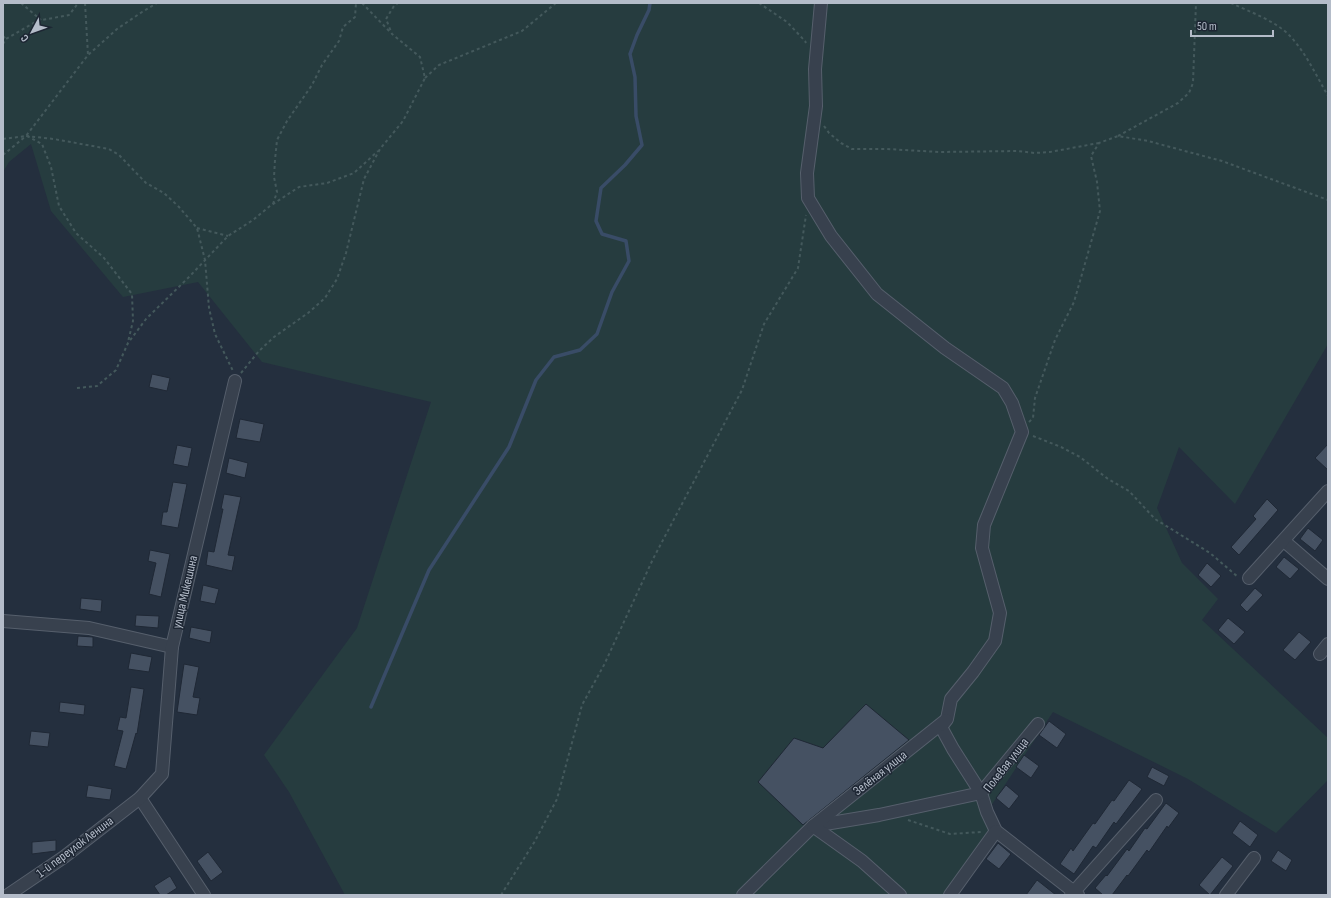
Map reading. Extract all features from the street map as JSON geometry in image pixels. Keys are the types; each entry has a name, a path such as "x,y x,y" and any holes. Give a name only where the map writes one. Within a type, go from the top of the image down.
{"street":[{"path":"813,826 879,815 981,793 941,727 947,719 951,699 973,672 995,641 1000,613 982,548 984,525 1022,432 1012,403 1003,388 945,348 877,294 831,236 808,198 807,173 816,106 815,69 821,3"},
{"name":"улица Микешина","path":"140,798 162,774 172,647 235,381"},
{"path":"1249,578 1328,491"},
{"path":"1284,541 1328,579"},
{"path":"3,621 89,628 172,647"},
{"path":"1320,654 1328,644"},
{"name":"Зелёная улица","path":"743,895 813,826 947,719"},
{"name":"Полевая улица","path":"996,831 986,812 981,793 1038,724"},
{"path":"140,798 204,895"},
{"name":"1-й переулок Ленина","path":"8,895 64,857 140,798"},
{"path":"950,895 996,831 1075,894 1156,800"},
{"path":"813,826 862,861 900,895"},
{"path":"1226,895 1254,858"}],"path":[{"path":"21,3 40,20"},
{"path":"3,44 6,39 37,21 69,15 77,3"},
{"path":"85,3 88,55"},
{"path":"3,155 26,136 88,55 117,30 157,3"},
{"path":"272,205 277,192 274,177 277,140 287,121 312,85 322,65 339,41 343,28 355,17 356,3"},
{"path":"362,3 392,34 420,57 425,78"},
{"path":"392,34 386,19 394,6 398,3"},
{"path":"128,343 146,318 228,236 299,187 328,183 354,173 380,149 403,121 425,78 439,65 522,31 556,3"},
{"path":"759,3 787,22 805,41 807,48"},
{"path":"824,125 829,133 841,143 852,149 939,152 1018,151 1035,153 1050,152 1099,143 1118,136 1178,103 1189,93 1193,83 1196,3"},
{"path":"1231,3 1271,22 1289,35 1304,55 1328,96"},
{"path":"3,36 6,39"},
{"path":"26,136 42,144 51,167 59,206 76,233 104,258 132,294 133,321 128,343 116,370 97,386 77,388"},
{"path":"3,139 26,136 54,139 109,150 119,155 146,183 174,202 196,228 205,260 209,308 215,334 235,375 235,381"},
{"path":"1118,136 1148,141 1222,161 1328,200"},
{"path":"1099,143 1091,156 1097,182 1100,211 1074,302 1055,340 1036,398 1033,418 1022,432 1061,446 1080,457 1108,479 1129,491 1155,519 1210,553 1243,581 1249,578"},
{"path":"235,381 259,351 274,336 308,313 325,298 337,279 346,253 364,179 380,149"},
{"path":"501,895 535,841 557,799 582,705 604,665 653,559 742,390 764,324 798,268 808,198"},
{"path":"196,228 228,236"},
{"path":"907,820 950,834 996,831"}],"green space":[{"path":"3,3 1328,3 1328,344 1235,504 1179,447 1157,508 1182,563 1218,599 1202,620 1328,738 1328,780 1276,833 1188,779 1053,712 987,812 996,831 951,895 345,895 289,792 264,755 357,628 431,402 262,362 198,282 123,297 51,211 31,144 9,162 3,172"}],"building":[{"path":"152,374 170,378 167,391 149,387"},
{"path":"240,419 264,424 260,442 236,438"},
{"path":"1328,444 1328,470 1315,458"},
{"path":"177,445 192,448 188,467 173,464"},
{"path":"229,458 248,463 245,478 226,473"},
{"path":"173,482 187,484 178,528 161,525 163,512 167,512"},
{"path":"224,494 241,497 228,555 235,556 232,571 206,565 208,551 214,552 223,509 221,509"},
{"path":"1267,499 1278,510 1239,555 1231,547 1256,519 1253,516"},
{"path":"1308,528 1323,540 1315,551 1300,539"},
{"path":"150,550 170,554 161,597 149,594 156,563 148,561"},
{"path":"1284,557 1299,569 1290,579 1276,567"},
{"path":"1207,563 1221,576 1211,587 1198,575"},
{"path":"203,585 219,589 215,604 200,601"},
{"path":"1255,588 1263,595 1247,612 1240,605"},
{"path":"81,598 102,600 101,612 80,609"},
{"path":"136,615 159,616 158,628 135,626"},
{"path":"1228,618 1245,632 1234,644 1218,630"},
{"path":"191,627 212,631 210,643 189,638"},
{"path":"1299,632 1311,642 1295,660 1283,650"},
{"path":"78,636 93,637 93,647 77,646"},
{"path":"131,653 152,657 149,672 128,669"},
{"path":"184,664 199,667 193,697 200,698 197,715 177,712"},
{"path":"131,687 144,689 137,734 136,733 126,769 114,766 123,731 117,730 120,717 126,718"},
{"path":"60,702 85,705 84,715 59,712"},
{"path":"866,704 909,740 803,825 758,782 794,738 823,748"},
{"path":"1049,721 1066,734 1057,748 1039,735"},
{"path":"31,731 50,733 48,747 29,745"},
{"path":"1024,755 1039,766 1031,778 1016,767"},
{"path":"1152,767 1169,776 1164,786 1147,777"},
{"path":"1129,780 1142,789 1116,824 1114,822 1096,848 1093,846 1074,874 1060,864 1071,848 1073,851 1093,823 1095,824 1112,800 1114,801"},
{"path":"88,785 112,789 110,800 86,797"},
{"path":"1006,785 1019,796 1009,809 996,798"},
{"path":"1166,803 1179,813 1168,828 1167,826 1149,852 1147,850 1112,895 1103,895 1095,888 1106,875 1107,876 1127,849 1129,851 1145,828 1147,829"},
{"path":"1240,821 1258,835 1250,847 1232,833"},
{"path":"56,840 56,851 32,854 32,842"},
{"path":"998,843 1011,854 999,869 986,859"},
{"path":"1278,850 1292,860 1286,871 1271,861"},
{"path":"208,852 223,872 211,881 197,861"},
{"path":"1222,857 1233,866 1210,895 1199,885"},
{"path":"170,876 177,888 166,895 160,895 154,886"},
{"path":"1037,880 1056,895 1026,895"}],"waterway":[{"path":"371,707 429,570 509,447 536,380 554,357 580,350 597,334 612,292 629,261 626,241 602,234 596,221 601,188 625,165 642,145 636,116 635,77 630,54 649,10 650,3"}]}
